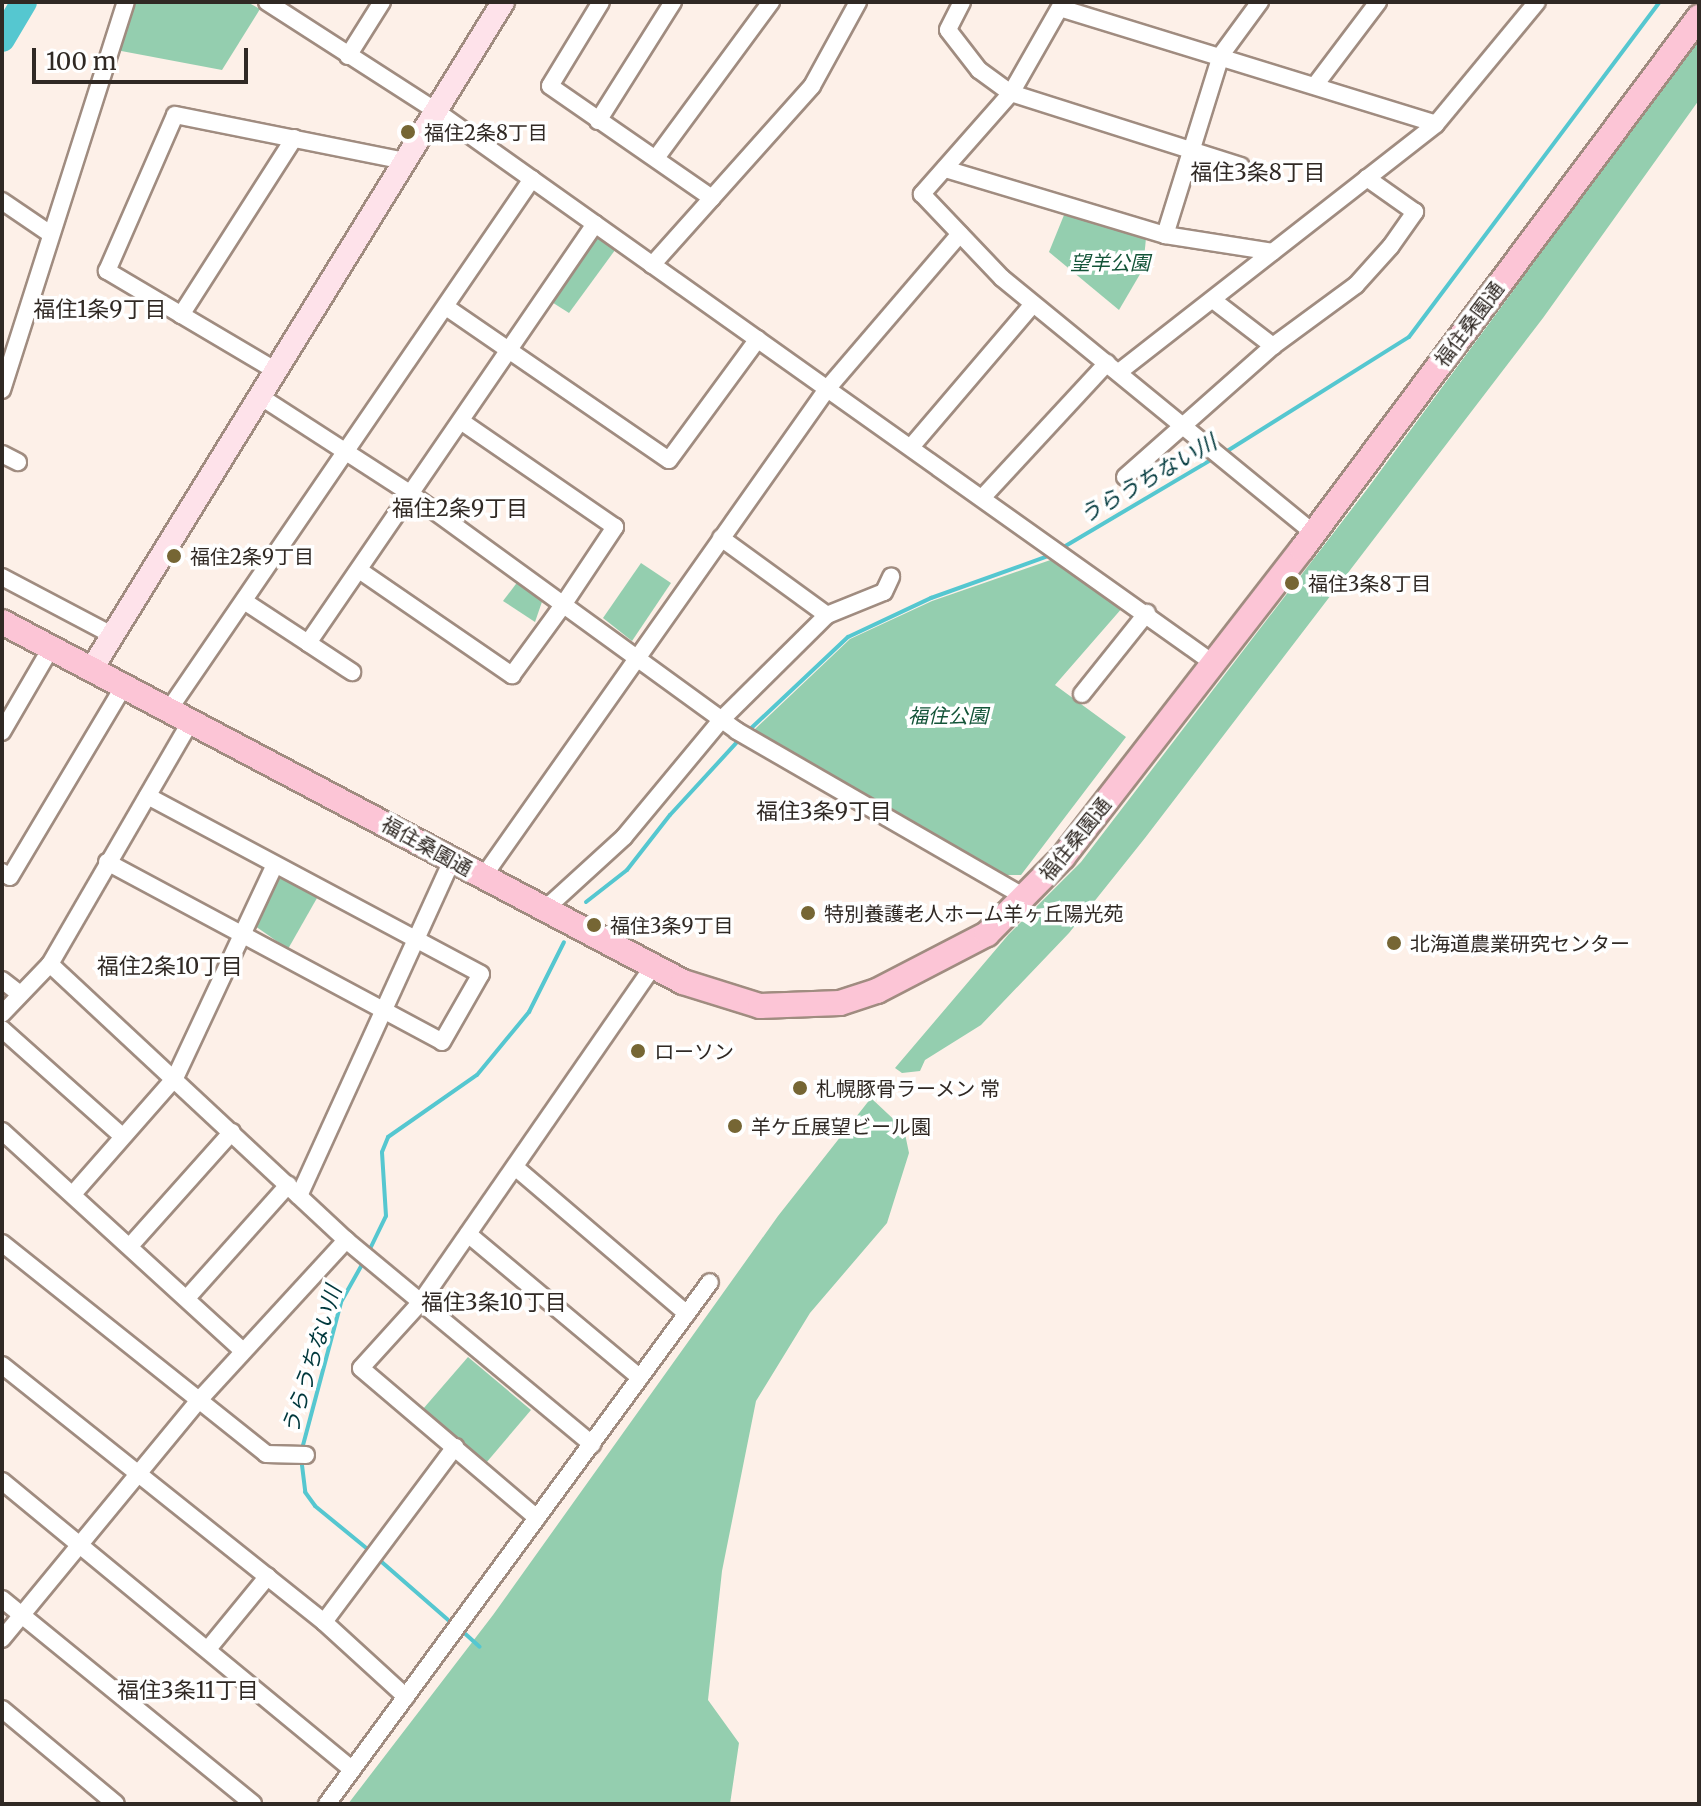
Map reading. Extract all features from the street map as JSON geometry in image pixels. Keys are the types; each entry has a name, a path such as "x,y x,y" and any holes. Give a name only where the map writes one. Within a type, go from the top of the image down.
{"main road":[{"name":"福住桑園通","path":"2,622 181,713 652,968 760,1006 840,1003 950,956 987,934 1026,898 1313,533 1699,17"}],"street":[{"path":"2,390 49,233 126,2"},
{"path":"267,2 436,111 1147,613 1213,663"},
{"path":"348,56 382,2"},
{"path":"93,667 278,372 503,2"},
{"path":"601,2 550,86 712,198"},
{"path":"598,121 673,2"},
{"path":"656,158 771,2"},
{"path":"652,265 812,86 858,2"},
{"path":"962,2 948,30 979,70 1011,93 1241,166"},
{"path":"1165,235 1221,55 1260,2"},
{"path":"1316,84 1378,2"},
{"path":"982,498 1113,368 1213,300 1436,124 1537,2"},
{"path":"1313,533 1223,455 1033,304 922,194 1011,93 1062,5 1436,124"},
{"path":"278,372 107,271 175,115 406,161"},
{"path":"181,315 294,138"},
{"path":"945,169 1165,235 1273,252"},
{"path":"1125,477 1273,346 1356,285 1415,212 1367,178"},
{"path":"2,1014 50,964 148,796 181,713 244,601 532,179"},
{"path":"2,201 49,233"},
{"path":"308,643 595,224"},
{"path":"483,877 827,389 960,234"},
{"path":"1213,300 1273,346"},
{"path":"911,447 1033,304"},
{"path":"446,307 669,460 758,339"},
{"path":"261,397 411,494 745,736 1026,898"},
{"path":"359,570 512,675 563,605 615,527 462,422"},
{"path":"2,454 18,462"},
{"path":"721,538 827,615"},
{"path":"2,577 114,636"},
{"path":"543,911 624,837 722,719 827,615 884,592 891,577"},
{"path":"244,601 352,672"},
{"path":"1082,694 1147,613"},
{"path":"2,732 52,646"},
{"path":"2,872 10,877 125,684"},
{"path":"107,862 442,1042 481,974 148,796"},
{"path":"187,1298 293,1191 383,1010 452,860"},
{"path":"73,1194 175,1078 275,865"},
{"path":"50,964 352,1245 592,1444"},
{"path":"537,1518 361,1368 420,1303 652,968"},
{"path":"2,980 20,994"},
{"path":"2,1029 122,1136"},
{"path":"2,1131 242,1350"},
{"path":"130,1246 232,1132"},
{"path":"515,1167 687,1314"},
{"path":"468,1234 640,1378"},
{"path":"2,1243 190,1397 200,1399 266,1454 299,1455"},
{"path":"2,1639 242,1350 352,1245"},
{"path":"327,1804 710,1282"},
{"path":"2,1365 136,1476 324,1622 406,1697"},
{"path":"324,1622 455,1447"},
{"path":"2,1481 352,1770"},
{"path":"208,1649 268,1576"},
{"path":"2,1599 253,1804"},
{"path":"2,1709 116,1804"}],"green space":[{"path":"131,2 247,2 260,9 222,70 116,50"},
{"path":"1699,38 1699,100 1543,318 1145,838 1069,933 981,1025 925,1060 920,1071 902,1073 895,1068 1009,934 1081,862 1368,488"},
{"name":"望羊公園","path":"1064,215 1146,238 1143,269 1119,310 1049,252"},
{"path":"598,229 618,246 569,313 547,299"},
{"name":"福住公園","path":"1059,557 1123,607 1055,685 1126,737 1021,875 1006,875 754,730 850,639 932,601"},
{"path":"641,563 671,583 632,641 603,618"},
{"path":"519,580 544,596 535,622 503,601"},
{"path":"283,878 317,898 288,949 255,926 276,880"},
{"path":"871,1098 904,1129 909,1153 887,1223 810,1313 756,1401 722,1571 708,1700 739,1743 730,1804 348,1804 493,1615 778,1216"},
{"path":"468,1357 531,1410 486,1463 423,1409"}],"waterway":[{"path":"2,39 24,2"},
{"name":"うらうちない川","path":"1224,453 1409,337 1660,2"},
{"name":"うらうちない川","path":"1062,548 1216,457"},
{"name":"うらうちない川","path":"746,733 848,637 931,598 1051,555"},
{"name":"うらうちない川","path":"586,902 627,870 670,815 740,739"},
{"name":"うらうちない川","path":"368,1253 386,1216 382,1152 388,1137 477,1075 529,1012 564,942"},
{"name":"うらうちない川","path":"302,1449 341,1302 364,1261"},
{"name":"うらうちない川","path":"301,1457 305,1492 315,1506 370,1551"},
{"name":"うらうちない川","path":"376,1557 454,1625"},
{"name":"うらうちない川","path":"461,1630 480,1647"}],"place":[{"name":"福住2条8丁目","path":"408,132"},
{"name":"福住2条9丁目","path":"174,556"},
{"name":"福住3条8丁目","path":"1292,583"},
{"name":"特別養護老人ホーム羊ヶ丘陽光苑","path":"808,913"},
{"name":"福住3条9丁目","path":"594,925"},
{"name":"北海道農業研究センター","path":"1394,943"},
{"name":"ローソン","path":"638,1051"},
{"name":"札幌豚骨ラーメン 常","path":"800,1088"},
{"name":"羊ケ丘展望ビール園","path":"735,1126"}],"district":[{"name":"福住3条8丁目","path":"1258,173"},
{"name":"福住1条9丁目","path":"100,310"},
{"name":"福住2条9丁目","path":"460,509"},
{"name":"福住3条9丁目","path":"824,812"},
{"name":"福住2条10丁目","path":"170,967"},
{"name":"福住3条10丁目","path":"494,1303"},
{"name":"福住3条11丁目","path":"188,1691"}]}
